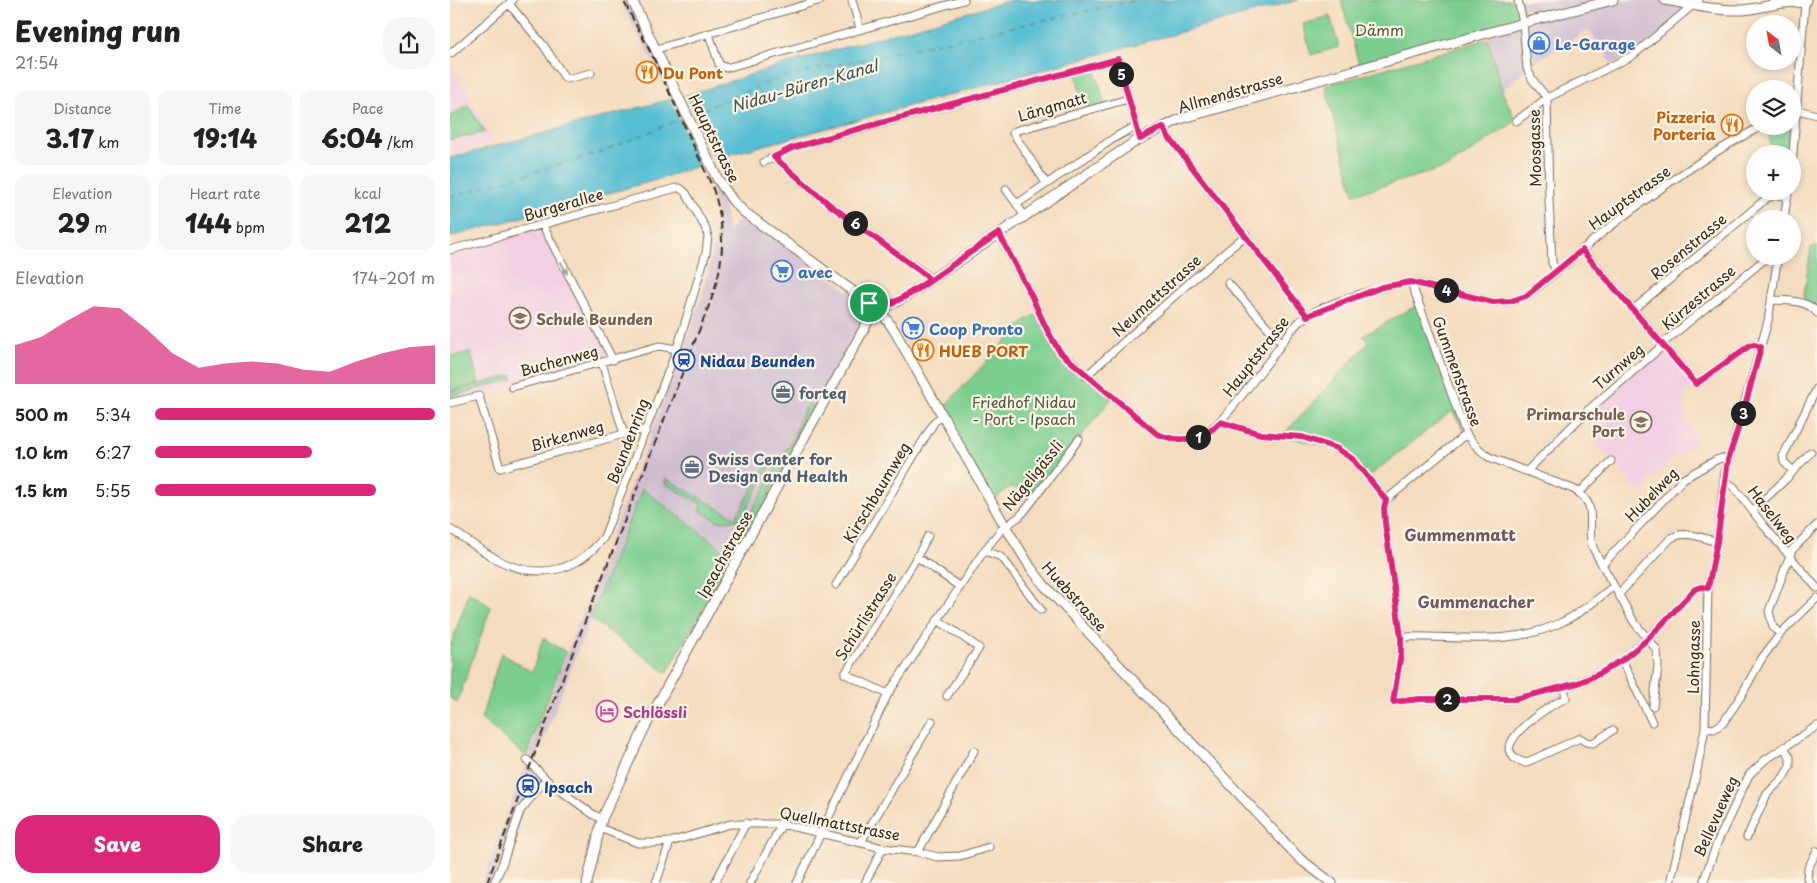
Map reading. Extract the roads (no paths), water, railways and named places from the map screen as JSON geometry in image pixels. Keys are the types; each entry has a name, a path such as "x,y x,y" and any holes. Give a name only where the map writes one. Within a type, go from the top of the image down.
{"main road":[{"name":"Hauptstrasse","path":"632,0 657,49 714,174 727,193 744,212 869,303"},
{"name":"Allmendstrasse","path":"882,309 930,280 1140,139 1180,119 1522,23 1613,0"},
{"path":"1665,0 1696,2 1720,10 1740,10 1805,1"},
{"path":"875,300 882,309 878,316 871,316 867,310 869,303 875,300"},
{"name":"Huebstrasse","path":"882,309 1005,526 1044,585 1300,859 1332,883"},
{"name":"Ipsachstrasse","path":"601,824 648,722 871,316"},
{"path":"587,883 601,824"}],"street":[{"path":"657,49 821,0"},
{"path":"852,0 860,29"},
{"path":"709,34 720,64 726,68 964,0"},
{"name":"Moosgasse","path":"1518,0 1527,68 1532,79 1547,98 1552,263 1557,271"},
{"path":"1798,80 1805,1"},
{"path":"450,54 511,2 565,78 568,79 591,73"},
{"path":"1516,121 1547,98 1632,56 1696,2"},
{"path":"764,162 792,148 1118,59 1140,139"},
{"name":"Längmatt","path":"1046,183 1013,134 1015,131 1128,99"},
{"path":"1801,112 1817,115"},
{"path":"1163,127 1307,316"},
{"path":"1017,204 1046,183 1129,130 1136,128"},
{"name":"Hauptstrasse","path":"999,233 1053,342 1061,353 1153,431 1170,440 1183,440 1194,438 1210,431 1220,422 1293,329 1307,316 1382,287 1411,282 1493,302 1511,301 1526,296 1621,218 1697,164 1746,134"},
{"path":"774,157 830,205 930,280"},
{"name":"Burgerallee","path":"450,250 676,188 684,190"},
{"path":"1006,189 1024,216"},
{"name":"Beundenring","path":"450,529 502,562 538,572 552,571 575,562 594,550 604,537 677,349 695,294 707,246 707,233 684,190"},
{"name":"Rosenstrasse","path":"1633,310 1765,200"},
{"path":"542,224 613,360"},
{"name":"Neumattstrasse","path":"1086,376 1190,282 1246,235"},
{"path":"1582,250 1696,384 1749,346 1761,347"},
{"name":"Kürzestrasse","path":"1662,344 1758,265"},
{"name":"Lohngasse","path":"1670,883 1697,771 1705,728 1708,588 1717,542 1728,460 1761,347 1777,265"},
{"name":"Gummenstrasse","path":"1411,282 1466,434 1478,449 1489,457 1580,492"},
{"path":"1228,283 1282,344"},
{"path":"1771,300 1803,303 1810,305 1817,313"},
{"name":"Turnweg","path":"1527,471 1584,414 1660,348 1662,344"},
{"name":"Buchenweg","path":"512,387 660,346 677,349"},
{"path":"602,363 624,434"},
{"path":"1793,471 1784,462 1783,456 1817,388"},
{"name":"Birkenweg","path":"450,403 479,396 500,468 624,434 640,430 646,431"},
{"name":"Kirschbaumweg","path":"836,585 933,424 943,416"},
{"path":"1220,422 1261,434 1302,437 1336,448 1354,460 1386,500"},
{"path":"1466,434 1386,500 1384,508 1385,523 1401,637 1401,653 1393,702 1420,699 1515,699 1564,688 1599,674 1622,660 1648,639 1695,589 1701,587 1708,588"},
{"name":"Nägeligässli","path":"1005,526 1020,516 1027,508 1079,439"},
{"path":"1752,511 1811,452"},
{"name":"Hubelweg","path":"1602,564 1683,479 1716,460 1722,458 1728,460"},
{"path":"1611,461 1580,492 1590,507 1592,546 1634,622 1657,650 1658,668 1654,706"},
{"name":"Haselweg","path":"1725,481 1734,487 1817,588"},
{"path":"1780,634 1773,627 1769,611 1792,550 1817,525"},
{"path":"797,883 888,694 984,551 1005,526"},
{"path":"1619,594 1670,539 1676,535 1682,533 1717,542"},
{"name":"Schürlistrasse","path":"888,694 845,674 928,536"},
{"path":"984,551 999,556 1004,560 1042,610"},
{"path":"917,557 960,587"},
{"path":"1401,637 1427,636 1492,639 1529,634 1544,630 1576,615 1614,586"},
{"path":"1705,728 1714,729 1723,723 1741,696 1762,658 1780,634 1817,598"},
{"path":"938,620 979,648 947,696"},
{"path":"1622,660 1652,722"},
{"path":"1564,688 1566,698 1547,708 1511,741 1509,750 1514,758 1519,762 1525,763 1580,738 1586,742 1593,743 1614,730"},
{"path":"861,842 932,721"},
{"name":"Bellevueweg","path":"1703,883 1717,842 1748,775 1758,765 1817,726"},
{"path":"1747,837 1767,794 1790,766 1790,757 1784,747"},
{"path":"918,852 974,751"},
{"path":"527,760 546,779 594,815 601,824"},
{"path":"494,883 520,811 546,779"},
{"path":"715,883 746,823"},
{"name":"Quellmattstrasse","path":"601,824 638,843 670,842 692,837 730,824 746,823 782,824 883,848 918,852 938,857 960,856 989,847"},
{"path":"750,883 782,824"},
{"path":"656,883 670,842"},
{"path":"865,883 883,848"},
{"path":"1810,883 1807,878 1808,868 1817,851"}],"water":[{"name":"Nidau-Büren-Kanal","path":"1011,0 1299,0 732,154 663,178 450,237 450,158 694,93 778,66"}],"railway":[{"path":"487,883 557,693 711,300 719,272 722,229 712,186 654,59 623,0"}],"place":[{"name":"Le-Garage","path":"1539,43"},
{"name":"Du Pont","path":"647,72"},
{"name":"Pizzeria Porteria","path":"1732,125"},
{"name":"avec","path":"782,271"},
{"name":"Schule Beunden","path":"520,318"},
{"name":"Coop Pronto","path":"913,328"},
{"name":"HUEB PORT","path":"923,350"},
{"name":"Nidau Beunden","path":"684,360"},
{"name":"forteq","path":"783,392"},
{"name":"Primarschule Port","path":"1641,422"},
{"name":"Swiss Center for Design and Health","path":"692,467"},
{"name":"Schlössli","path":"607,711"},
{"name":"Ipsach","path":"528,786"}],"district":[{"name":"Gummenmatt","path":"1460,534"},
{"name":"Gummenacher","path":"1476,601"}],"park label":[{"name":"Dämm","path":"1379,29"},
{"name":"Friedhof Nidau - Port - Ipsach","path":"1024,410"}]}
